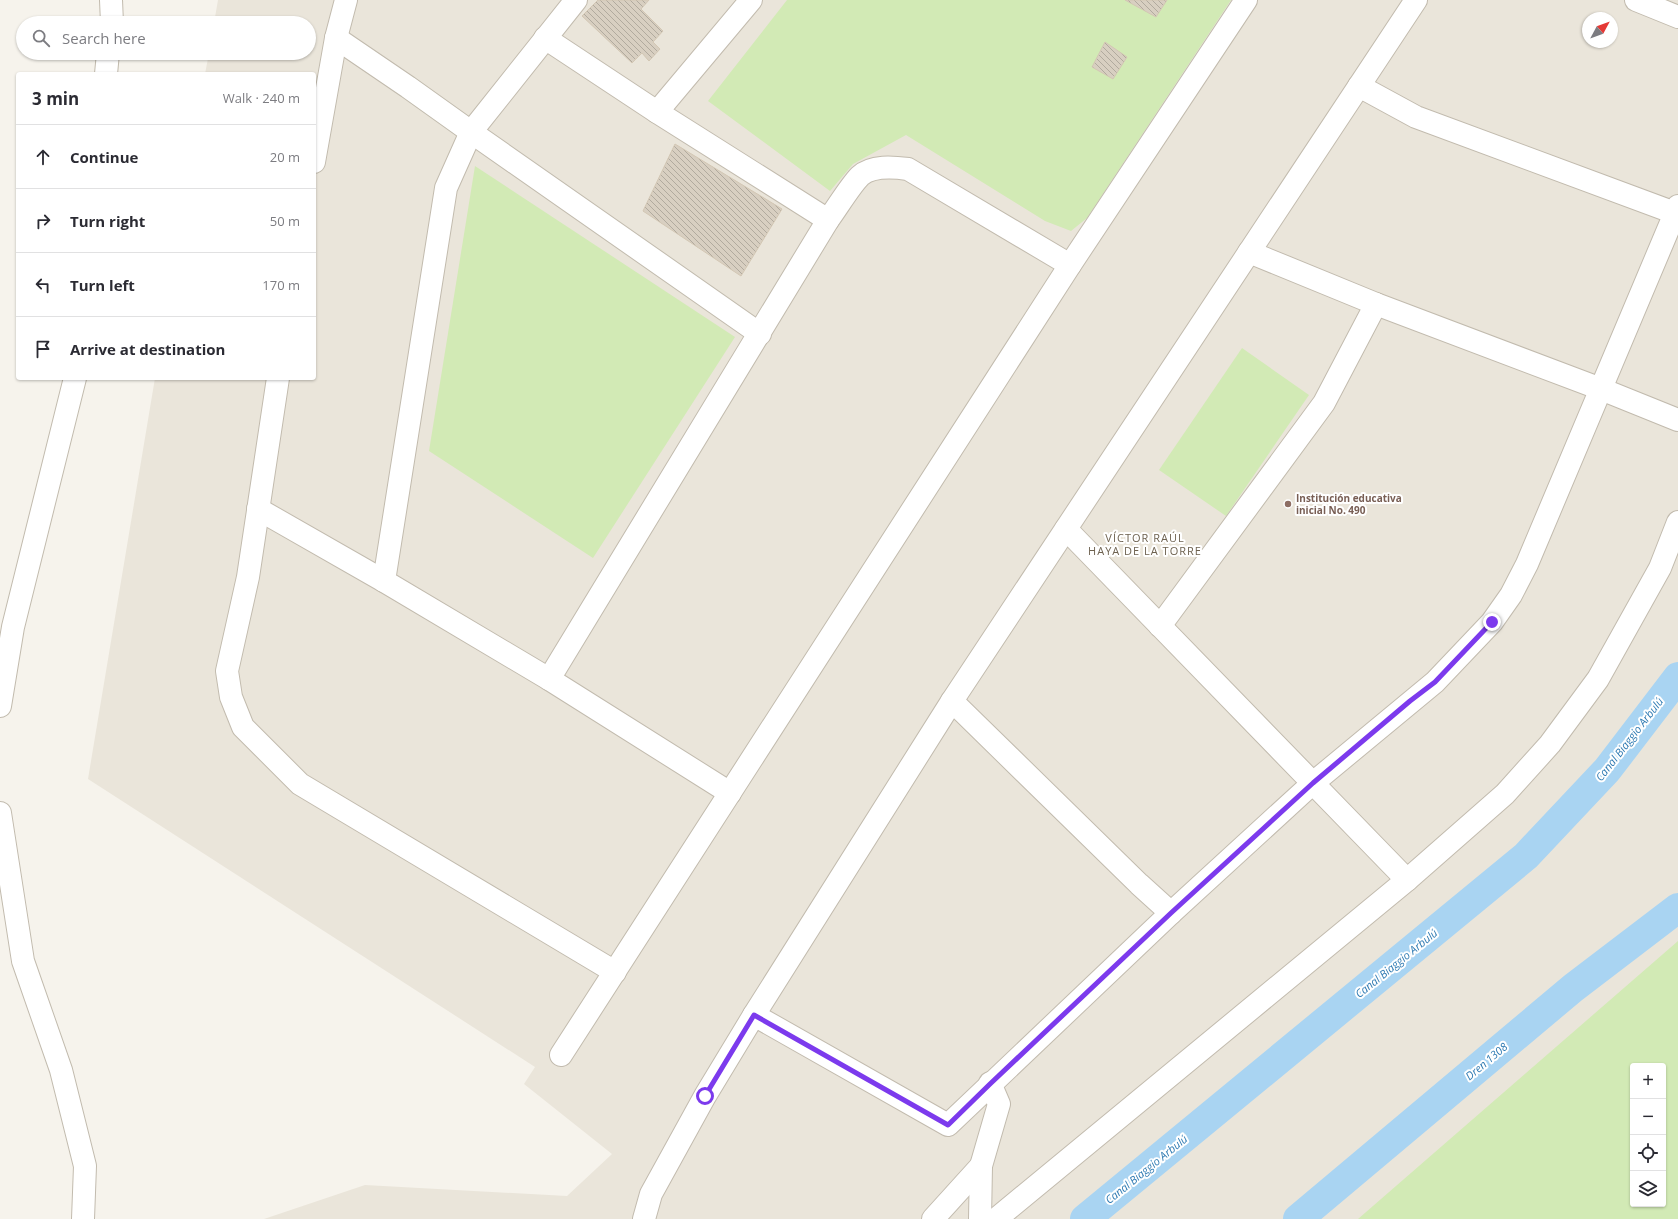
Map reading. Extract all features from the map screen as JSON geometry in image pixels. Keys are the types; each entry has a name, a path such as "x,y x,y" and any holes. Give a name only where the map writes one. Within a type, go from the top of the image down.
{"street":[{"path":"111,0 112,16"},
{"path":"316,151 336,38 346,0"},
{"path":"384,581 446,188 471,132 576,0"},
{"path":"657,112 751,0"},
{"path":"561,1055 1070,265 1246,0"},
{"path":"644,1219 651,1194 705,1096 754,1015 952,702 1416,0"},
{"path":"1636,0 1678,17"},
{"path":"336,38 760,334"},
{"path":"545,38 657,112 828,220"},
{"path":"106,72 107,60"},
{"path":"754,1015 948,1125 1171,913 1313,783 1410,701 1435,682 1492,622 1510,595 1527,564 1676,210 1416,117 1359,86"},
{"path":"549,679 828,220 860,176 874,169 892,166 908,170 1070,265"},
{"path":"1249,252 1376,304 1601,389 1678,420"},
{"path":"1160,626 1324,403 1376,304"},
{"path":"0,706 13,626 74,380"},
{"path":"278,380 248,577 227,672 231,697 243,727 300,784 615,972"},
{"path":"258,509 384,581 549,679 730,793"},
{"path":"996,1219 1407,880 1505,794 1550,744 1598,679 1660,568 1678,522"},
{"path":"1066,529 1407,880"},
{"path":"952,702 1139,884 1171,913"},
{"path":"0,813 23,961 61,1070 85,1166 83,1219"},
{"path":"980,1219 981,1166 999,1104 990,1084"},
{"path":"933,1219 981,1166"}],"shaded area":[{"path":"218,0 1678,0 1678,1219 264,1219 365,1185 567,1196 612,1154 524,1084 535,1067 88,779 155,380 316,380 316,72 205,72 208,60 316,60 316,16 215,16"}],"green space":[{"path":"787,0 1231,0 1087,218 1071,231 1045,221 906,135 853,164 830,191 708,101"},
{"path":"475,166 735,337 593,558 429,451"},
{"path":"1242,348 1309,395 1226,516 1159,470"},
{"path":"1678,941 1678,1219 1358,1219"}],"building":[{"path":"598,0 649,0 641,9 663,31 653,42 660,49 649,61 642,53 632,63 582,16"},
{"path":"1125,0 1167,0 1156,17"},
{"path":"1105,42 1127,57 1113,79 1092,67"},
{"path":"675,144 782,209 741,276 643,211"}],"waterway":[{"name":"Canal Biaggio Arbulú","path":"1085,1219 1526,856 1607,770 1678,677"},
{"name":"Dren 1308","path":"1298,1219 1573,988 1678,908"}],"place":[{"name":"Institución educativa inicial No. 490","path":"1288,504"}],"district":[{"name":"VÍCTOR RAÚL HAYA DE LA TORRE","path":"1145,543"}],"route":[{"path":"705,1096 754,1015 948,1125 1171,913 1313,783 1410,701 1435,682 1453,665 1492,622"}]}
